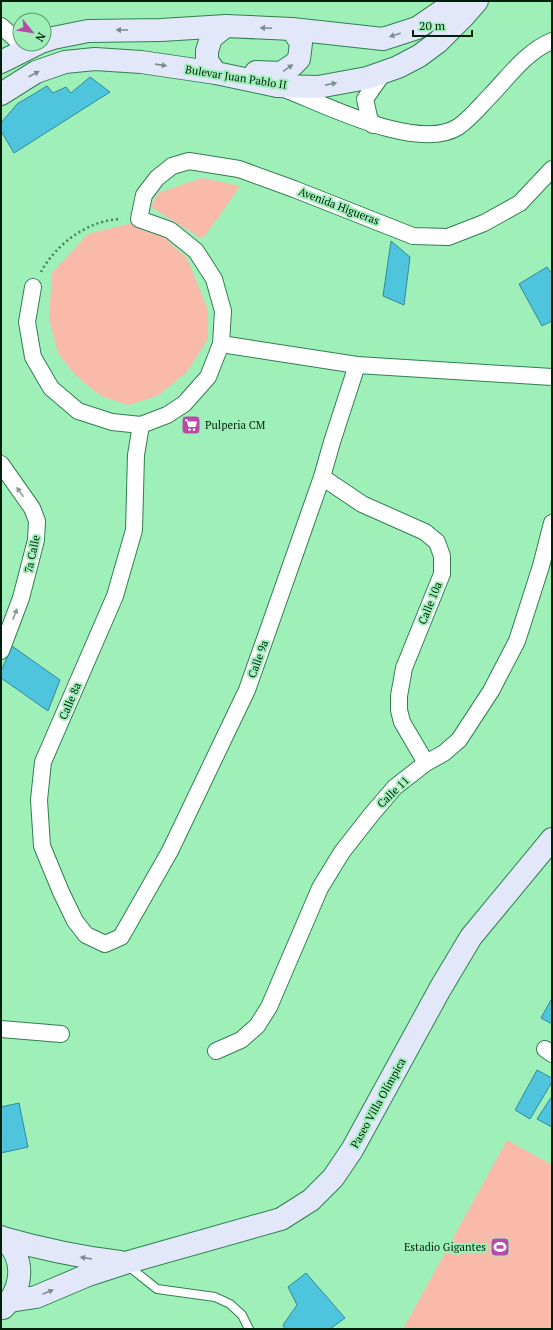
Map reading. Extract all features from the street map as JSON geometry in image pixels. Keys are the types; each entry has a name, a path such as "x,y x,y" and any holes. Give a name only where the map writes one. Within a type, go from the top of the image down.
{"main road":[{"path":"52,38 88,31 161,30 226,26 292,29 383,39 417,28 445,9 451,1"},
{"name":"Bulevar Juan Pablo II","path":"1,94 36,72 65,62 95,60 141,62 216,73 277,86 318,87 367,78 398,67 419,56 448,32 477,1"},
{"path":"216,73 207,61 207,51 211,38 226,26"},
{"path":"238,78 252,72 281,73 293,65 299,59 301,43 292,29"},
{"path":"1,62 17,52"},
{"name":"Paseo Villa Olímpica","path":"5,1305 36,1297 88,1275 125,1263 281,1219 311,1200 333,1178 352,1150 440,990 471,937 551,841"},
{"path":"2,1237 12,1248 18,1261 20,1275 17,1289 5,1305"},
{"name":"Paseo Villa Olímpica","path":"2,1237 83,1258 125,1263"}],"street":[{"path":"1,26 12,33"},
{"path":"277,86 373,124 404,132 436,135 457,127 471,116 530,54 543,44 552,40"},
{"path":"373,124 369,117 365,99 384,72"},
{"name":"Avenida Higueras","path":"140,219 144,195 158,178 172,166 189,161 239,169 413,236 448,236 484,223 520,203 552,169"},
{"path":"33,287 26,322 33,357 51,388 78,411 112,422 141,425 167,415 184,404 208,377 221,344 223,311 214,279 196,251 170,230 140,219"},
{"path":"221,344 357,365 552,378"},
{"name":"Calle 9a","path":"121,936 170,851 246,690 322,477 357,365"},
{"name":"Calle 8a","path":"121,936 105,944 86,935 75,921 42,846 39,800 43,762 115,596 134,530 136,455 141,425"},
{"name":"7a Calle","path":"1,464 32,508 37,521 36,540 21,598 1,651"},
{"name":"Calle 10a","path":"322,477 362,504 425,532 437,542 442,556 442,574 404,668 398,696 402,722 426,763"},
{"name":"Calle 11","path":"216,1051 241,1040 257,1026 269,1007 320,888 342,852 395,787 426,763 444,753 459,740 491,691 517,640 541,566 552,523"},
{"path":"1,1029 61,1034"}],"lane":[{"path":"125,1263 157,1289 215,1297 230,1304 242,1316 248,1329"}],"path":[{"path":"33,287 46,263 64,243 87,228 113,219 140,219"}],"shaded area":[{"path":"202,178 240,186 202,239 151,207 158,193"},
{"path":"132,223 158,232 187,258 207,308 208,339 186,373 157,396 128,405 101,396 75,375 58,353 49,319 52,273 88,234"},
{"name":"Estadio Gigantes","path":"507,1140 552,1165 552,1329 403,1329"}],"building":[{"path":"90,77 110,92 14,153 1,131 1,123 17,104 47,86 53,93 66,87 71,93"},
{"path":"391,241 410,257 404,305 383,296"},
{"path":"547,267 552,274 552,321 542,326 519,284"},
{"path":"12,646 60,680 48,711 1,678 1,671"},
{"path":"552,998 552,1024 541,1018"},
{"path":"537,1070 552,1078 552,1082 530,1119 515,1110"},
{"path":"552,1096 552,1127 537,1119"},
{"path":"19,1103 28,1147 1,1153 1,1107"},
{"path":"306,1273 345,1318 330,1329 285,1329 283,1325 297,1305 288,1287"}],"place":[{"name":"Pulperia CM","path":"191,425"},
{"name":"Estadio Gigantes","path":"500,1247"}]}
